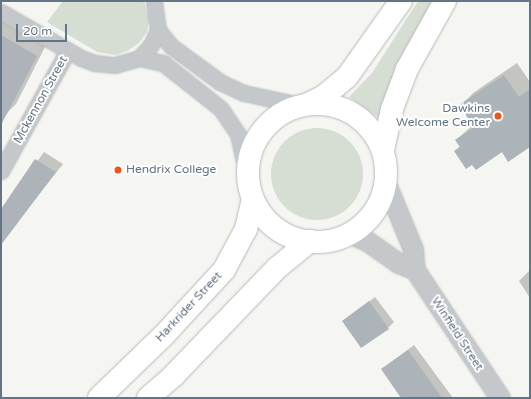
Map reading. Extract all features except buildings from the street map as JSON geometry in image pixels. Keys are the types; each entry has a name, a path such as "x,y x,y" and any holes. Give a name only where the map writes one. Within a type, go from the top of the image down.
{"main road":[{"path":"401,1 347,77 324,97 283,112 267,124 255,141 249,160 250,189 262,214 278,230 300,240 310,242 333,241 351,234 368,221 379,204 387,186 383,150 392,109 407,69 445,1"},
{"path":"305,104 346,110 365,122 383,150"},
{"name":"Harkrider Street","path":"98,398 176,323 224,270 246,229 250,189"},
{"path":"148,398 174,375 277,268 310,242"}],"street":[{"path":"154,1 158,30 171,46 220,82 244,93 305,104"},
{"path":"1,12 88,60 106,64 124,63 139,58 151,45 158,30"},
{"name":"Mckennon Street","path":"1,171 68,50"},
{"path":"139,58 169,67 221,109 238,134 250,189"},
{"name":"Winfield Street","path":"387,186 413,249 415,270 500,398"},
{"path":"351,234 367,241 399,263 415,270"}],"shaded area":[{"path":"63,1 144,1 149,20 147,32 139,43 127,51 116,55 97,52 47,22"},
{"path":"418,1 434,1 379,118 349,97 372,73"},
{"path":"317,128 334,132 349,142 359,157 363,174 359,191 349,206 334,216 317,220 300,216 285,206 275,191 271,174 275,157 285,142 300,132"}],"place":[{"name":"Dawkins Welcome Center","path":"498,116"},
{"name":"Hendrix College","path":"118,170"}]}
